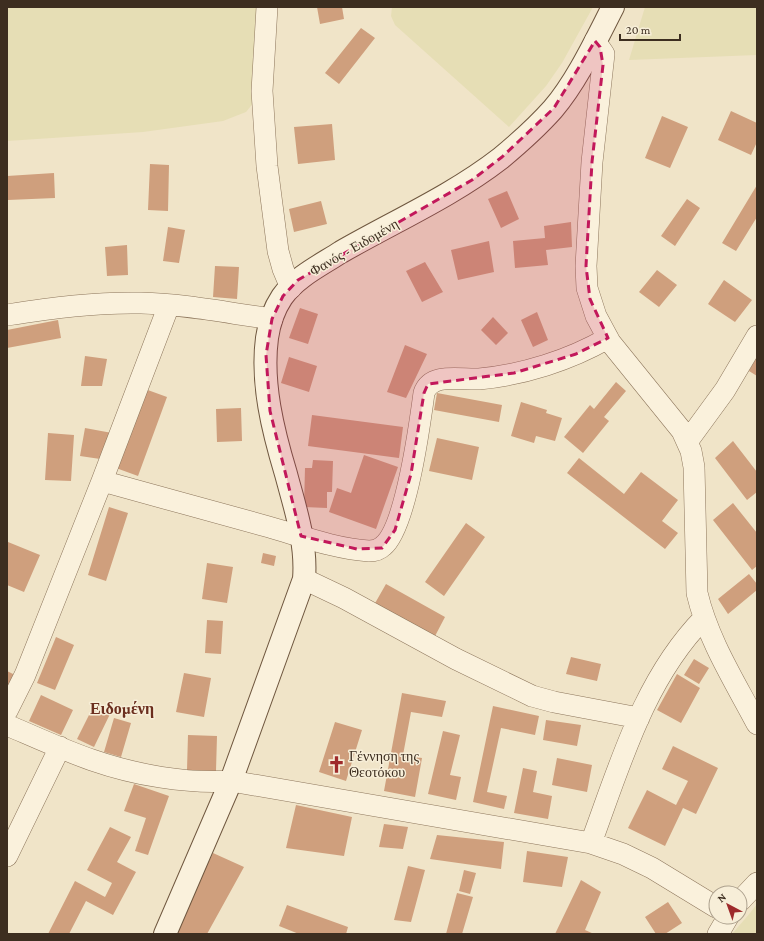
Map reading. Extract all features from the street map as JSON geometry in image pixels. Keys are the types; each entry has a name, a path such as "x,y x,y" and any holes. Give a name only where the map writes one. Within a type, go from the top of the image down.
{"street":[{"path":"267,7 262,91 267,166 278,251 283,269 291,288"},
{"name":"Φανός - Ειδομένη","path":"305,571 301,536 270,411 266,378 266,355 267,338 273,313 283,296 298,280 320,265 472,180 502,157 534,129 554,108 572,81 613,7"},
{"path":"595,41 604,54 592,162 586,266 590,299 596,316 608,338 657,403 682,431 691,451 694,467 697,593 704,618 757,724"},
{"path":"7,315 103,303 169,305 272,319"},
{"path":"7,711 25,675 169,305"},
{"path":"687,442 725,390 757,336"},
{"path":"102,480 301,536 372,551 382,548 389,541 395,530 411,474 424,393 428,384 442,379 488,378 514,373 576,354 608,338"},
{"path":"165,934 231,781 305,571 344,598 456,659 532,696 554,702 639,718"},
{"path":"591,843 639,718 653,690 681,644 704,618"},
{"path":"7,725 92,760 156,776 206,783 231,781 591,843 623,854 652,868 708,902"},
{"path":"8,851 60,747"},
{"path":"748,893 757,883"},
{"path":"718,934 723,925"}],"highlighted area":[{"path":"595,41 600,47 603,65 592,162 586,266 590,299 608,338 576,354 514,373 428,384 424,393 411,474 395,530 382,548 357,549 301,536 270,411 266,355 272,319 283,296 298,280 472,180 502,157 554,108"}],"shaded area":[{"path":"7,7 256,7 255,101 246,112 223,121 143,132 7,141"},
{"path":"392,7 593,7 562,63 546,86 509,127 395,25 391,16"},
{"path":"645,7 757,7 757,55 629,60"},
{"path":"757,904 757,934 732,934 740,925 748,925 748,915"}],"building":[{"path":"317,7 342,7 344,19 320,24"},
{"path":"361,28 375,38 339,84 325,73"},
{"path":"731,111 757,123 757,142 751,155 718,140"},
{"path":"662,116 688,127 670,168 645,158"},
{"path":"332,124 335,160 298,164 294,127"},
{"path":"150,164 169,165 168,211 148,210"},
{"path":"54,173 55,198 8,200 7,176"},
{"path":"757,185 757,217 736,251 722,243"},
{"path":"507,191 519,219 501,228 488,199"},
{"path":"687,199 700,208 675,246 661,236"},
{"path":"321,201 327,224 294,232 289,209"},
{"path":"571,222 572,247 546,250 548,265 515,268 513,241 545,238 544,226"},
{"path":"168,227 185,230 179,263 163,261"},
{"path":"489,241 494,272 458,280 451,250"},
{"path":"127,245 128,275 107,276 105,247"},
{"path":"425,262 443,292 422,302 406,271"},
{"path":"215,266 239,267 237,299 213,297"},
{"path":"657,270 677,285 659,307 639,292"},
{"path":"724,280 752,300 735,322 708,304"},
{"path":"300,308 318,314 308,344 289,338"},
{"path":"537,312 548,340 533,347 521,320"},
{"path":"493,317 508,333 496,345 481,330"},
{"path":"58,320 61,338 7,348 7,330"},
{"path":"405,345 427,354 406,398 387,392"},
{"path":"85,356 107,359 102,386 81,386"},
{"path":"757,356 757,376 749,371"},
{"path":"289,357 317,366 309,392 281,383"},
{"path":"616,382 626,391 604,417 609,421 583,453 564,437 590,405 594,409"},
{"path":"145,389 167,397 138,476 116,468"},
{"path":"437,393 502,405 499,422 434,410"},
{"path":"521,402 547,410 546,413 562,418 555,441 536,436 534,443 511,436"},
{"path":"241,408 242,441 217,442 216,409"},
{"path":"312,415 403,427 399,458 308,446"},
{"path":"85,428 112,433 107,460 80,456"},
{"path":"48,433 74,435 71,481 45,480"},
{"path":"437,438 479,447 472,480 429,471"},
{"path":"733,441 757,472 757,492 747,500 715,458"},
{"path":"364,455 398,467 376,529 329,512 337,488 351,493"},
{"path":"579,458 624,494 641,472 678,500 662,521 678,533 665,549 567,473"},
{"path":"313,460 333,461 332,492 327,492 327,508 304,507 305,468 312,468"},
{"path":"733,503 757,533 757,566 752,570 713,520"},
{"path":"109,507 128,513 106,581 88,575"},
{"path":"466,523 485,537 444,596 425,582"},
{"path":"8,542 40,555 24,592 7,585"},
{"path":"263,553 276,556 274,566 261,563"},
{"path":"207,563 233,567 227,603 202,599"},
{"path":"749,574 757,584 757,590 728,614 718,599"},
{"path":"386,584 445,617 434,638 374,605"},
{"path":"207,620 223,621 221,654 205,653"},
{"path":"56,637 74,645 55,690 37,683"},
{"path":"571,657 601,664 597,681 566,674"},
{"path":"694,659 709,668 699,684 684,675"},
{"path":"7,671 15,675 7,691"},
{"path":"184,673 211,678 204,717 176,712"},
{"path":"677,674 700,688 681,723 657,710"},
{"path":"402,693 446,701 442,717 411,712 403,755 422,758 415,797 384,791"},
{"path":"41,695 73,710 61,735 29,721"},
{"path":"493,706 539,716 535,735 501,728 487,792 507,796 504,809 473,802"},
{"path":"93,707 110,714 94,747 77,739"},
{"path":"114,718 131,723 121,757 104,752"},
{"path":"546,720 581,725 577,746 543,740"},
{"path":"335,722 362,730 346,781 319,772"},
{"path":"443,731 460,735 450,775 461,777 456,800 428,794"},
{"path":"188,735 217,736 216,771 187,770"},
{"path":"673,746 718,768 696,814 683,808 665,846 628,828 647,790 676,805 688,781 662,769"},
{"path":"557,758 592,765 587,792 552,785"},
{"path":"523,768 537,771 533,792 552,796 548,819 514,813"},
{"path":"134,784 169,796 148,855 135,851 146,818 124,811"},
{"path":"296,805 352,817 344,856 286,848"},
{"path":"384,824 408,827 403,849 379,847"},
{"path":"110,827 131,837 117,862 136,872 113,915 86,901 69,934 48,934 75,881 105,897 112,883 87,870"},
{"path":"437,835 504,842 501,869 430,859"},
{"path":"527,851 568,857 562,887 523,882"},
{"path":"213,853 244,867 207,934 176,934 179,923"},
{"path":"408,866 425,870 411,922 394,920"},
{"path":"464,870 476,873 470,894 459,891"},
{"path":"581,880 601,892 585,930 594,934 555,934"},
{"path":"457,893 473,897 462,934 446,934"},
{"path":"668,902 682,923 665,934 656,934 645,917"},
{"path":"287,905 348,927 346,934 299,934 279,926"}],"place":[{"name":"Γέννηση της Θεοτόκου","path":"336,764"}],"district":[{"name":"Ειδομένη","path":"122,708"}]}
